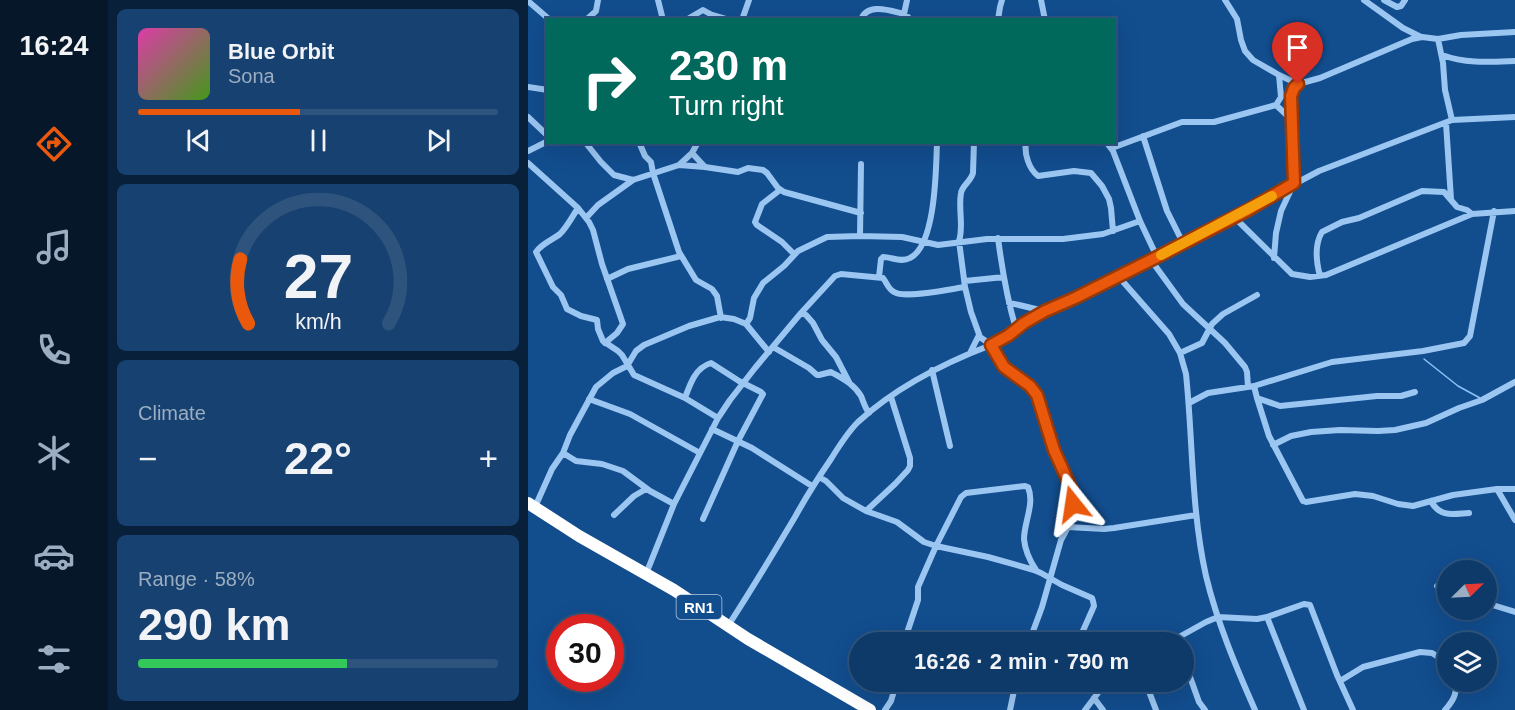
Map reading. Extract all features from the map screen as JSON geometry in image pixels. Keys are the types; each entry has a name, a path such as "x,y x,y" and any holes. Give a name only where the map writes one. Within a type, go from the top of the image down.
{"highway":[{"name":"RN1","path":"531,505 579,536 646,574 759,646 870,710"}],"street":[{"path":"588,18 596,11 598,0"},
{"path":"658,0 662,18"},
{"path":"743,18 749,0"},
{"path":"862,18 868,10 874,9 908,18 907,0"},
{"path":"998,18 1002,0"},
{"path":"1041,0 1045,18"},
{"path":"1226,0 1237,19 1245,51 1253,60 1298,84"},
{"path":"1364,0 1403,28 1422,37 1438,39 1461,35 1515,32"},
{"path":"1384,0 1397,7 1401,6 1405,0"},
{"path":"528,1 548,18"},
{"path":"690,18 704,10 722,18"},
{"path":"1274,258 1281,212 1294,183 1291,96 1294,88 1298,84 1320,78 1412,39 1422,37"},
{"path":"1438,39 1442,55 1449,121 1451,199"},
{"path":"1442,55 1473,62 1515,61"},
{"path":"1112,148 1182,122 1215,122 1276,105 1281,97 1278,75"},
{"path":"528,87 546,90"},
{"path":"1276,105 1292,120"},
{"path":"528,117 546,134"},
{"path":"728,626 812,486 846,436 870,413 932,370 958,357 991,345 1045,311 1234,217 1294,183 1328,168 1449,121 1515,117"},
{"path":"1143,136 1167,211 1183,243"},
{"path":"528,151 546,142"},
{"path":"587,144 614,175 633,180"},
{"path":"640,144 645,156 651,162 681,256 696,280 712,289 717,296 721,318"},
{"path":"586,218 598,205 633,180 679,165 693,153 697,144"},
{"path":"879,277 883,256 898,260 909,259 917,253 924,242 936,183 937,144"},
{"path":"974,144 972,178 961,192 959,241 969,306 979,335 991,345 1004,367 1030,386 1037,395 1054,450 1074,497 1072,514 1061,540 1033,632"},
{"path":"1026,144 1028,162 1038,176 1074,171 1093,174 1109,199 1113,231"},
{"path":"1108,144 1112,148 1154,258 1183,304 1229,348 1245,367 1273,446 1300,498 1306,502 1355,494 1373,496 1410,506 1453,495 1515,489"},
{"path":"693,153 705,167"},
{"path":"528,163 578,208 593,230 623,324 617,333 605,343"},
{"path":"860,236 861,164"},
{"path":"679,165 738,172 748,168 763,170 780,190 861,213"},
{"path":"780,190 762,204 755,222 794,254"},
{"path":"1320,276 1317,248 1320,234 1342,222 1359,218 1422,191 1442,192 1457,207 1472,214"},
{"path":"578,208 563,230 536,252 568,310 597,320 599,332 605,343 622,355 627,366 637,377 685,398 718,418"},
{"path":"1189,403 1208,393 1251,386 1332,362 1423,351 1464,343 1470,336 1494,211"},
{"path":"1234,217 1294,275 1310,277 1326,275 1472,214 1515,211"},
{"path":"746,324 750,318 754,298 768,278 784,266 794,254 827,237 902,237 938,245 998,238 1063,239 1092,236 1140,221"},
{"path":"998,238 1009,303 1016,329"},
{"path":"607,279 628,269 681,256"},
{"path":"646,574 674,504 718,418 801,313 835,276 841,274 884,278 890,289 898,294 921,293 1004,277"},
{"path":"1118,276 1169,334 1180,353 1186,374 1196,515 1206,577 1218,617 1255,710"},
{"path":"1180,353 1202,343 1209,329 1223,314 1257,295"},
{"path":"1009,303 1045,311"},
{"path":"801,313 813,323 870,413"},
{"path":"531,505 563,453 570,435 599,383 627,366 636,351 644,345 689,326 721,318 734,319 746,324 771,350 809,368 817,375 831,372 849,382"},
{"path":"970,353 979,335"},
{"path":"685,398 698,371 708,364 712,364 762,394 703,519"},
{"path":"932,370 950,446"},
{"path":"1273,446 1291,436 1311,432 1395,430 1426,423 1482,400 1515,382"},
{"path":"1257,398 1280,406 1377,396 1401,396 1415,392"},
{"path":"866,511 895,484 910,466 910,458 891,397"},
{"path":"589,399 630,414 700,453"},
{"path":"712,429 752,448 812,486"},
{"path":"563,453 576,460 602,464 623,471 646,489 674,504"},
{"path":"819,477 843,498 866,511 897,522 924,542 1037,571 1092,598 1094,606 1082,632"},
{"path":"907,632 918,600 918,587 936,546 966,493 1025,486 1029,489 1031,499 1024,542 1028,558 1037,571"},
{"path":"614,515 634,496 646,489"},
{"path":"1497,489 1515,520"},
{"path":"1431,501 1438,511 1445,514 1469,513"},
{"path":"1068,527 1114,528 1196,515"},
{"path":"1188,632 1218,617 1257,619 1304,604 1310,605 1353,710"},
{"path":"1497,606 1515,612"},
{"path":"1267,617 1304,710"},
{"path":"1340,681 1363,667 1420,652 1437,656"},
{"path":"1194,688 1199,702 1206,710"},
{"path":"885,710 894,692"},
{"path":"1010,710 1013,692"},
{"path":"1085,710 1100,692"},
{"path":"1149,692 1156,710"},
{"path":"1445,710 1455,697 1456,692"},
{"path":"1094,698 1103,710"}],"waterway":[{"path":"1424,359 1458,386 1480,398"}],"slow traffic":[{"path":"1161,255 1272,196"}],"route":[{"path":"1073,504 1072,490 1054,450 1037,395 1030,386 1004,367 991,345 1045,311 1157,257 1248,210 1294,183 1291,96 1298,84"}]}
